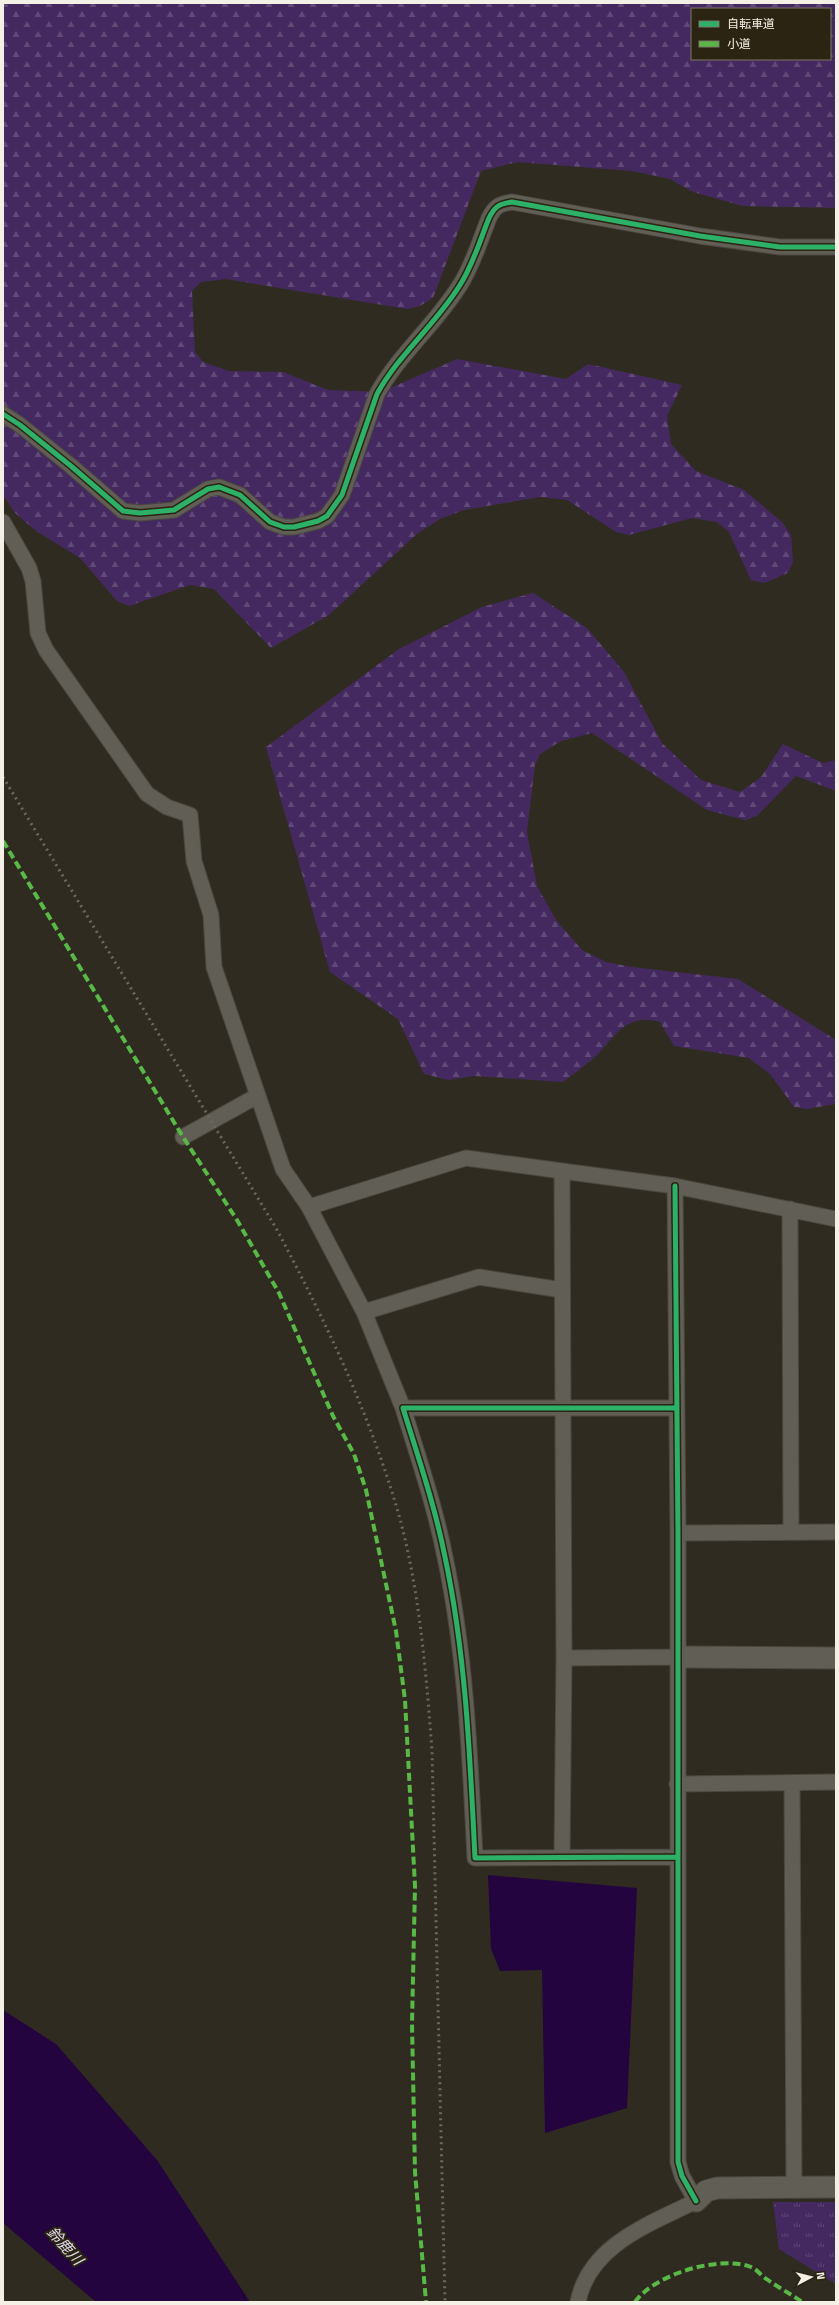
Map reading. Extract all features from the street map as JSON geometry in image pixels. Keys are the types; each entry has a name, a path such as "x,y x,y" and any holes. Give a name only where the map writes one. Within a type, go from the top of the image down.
{"street":[{"path":"3,414 72,466 123,511 140,513 174,510 208,489 219,487 240,495 270,522 284,527 308,525 327,516 342,495 381,388 461,285 488,218 493,208 499,204 512,202 700,236 773,246 836,247"},
{"path":"3,522 29,568 38,633 46,650 147,794 167,807 190,815 194,861 211,915 214,967 257,1096 264,1109 283,1169 309,1207 364,1312 403,1408 429,1493 445,1556 455,1614 469,1733 475,1858 678,1857"},
{"path":"184,1137 257,1096"},
{"path":"309,1207 466,1158 675,1186 790,1209 836,1220"},
{"path":"562,1171 564,1658 562,1858"},
{"path":"675,1186 678,1533 678,2162 682,2176 696,2201"},
{"path":"790,1209 791,1532"},
{"path":"364,1312 479,1277 562,1290"},
{"path":"403,1408 676,1408"},
{"path":"678,1533 836,1532"},
{"path":"564,1658 836,1658"},
{"path":"677,1784 836,1782"},
{"path":"792,1783 794,2187"},
{"path":"578,2302 581,2289 590,2274 603,2256 617,2243 696,2201 706,2191 717,2188 836,2187"}],"green space":[{"path":"3,3 836,3 836,208 743,206 693,192 670,179 632,171 517,162 481,171 433,298 420,306 407,309 226,279 201,282 192,291 195,352 203,362 229,371 283,372 328,390 381,392 457,359 566,379 588,364 682,385 667,416 671,444 696,471 744,490 783,523 791,535 793,562 788,573 764,583 751,580 729,532 717,522 692,518 629,535 616,532 567,500 540,497 464,510 440,519 418,533 329,615 271,648 214,589 190,585 129,606 117,601 80,558 36,531 15,513 3,495"},
{"path":"533,593 587,628 624,672 662,743 701,780 740,792 761,777 783,744 823,763 836,760 836,791 796,776 757,816 745,820 707,810 592,733 561,741 540,754 535,765 527,832 537,886 556,920 582,950 606,962 632,967 738,979 836,1040 836,1104 807,1109 794,1107 770,1074 749,1058 674,1046 660,1022 648,1020 638,1021 622,1028 595,1057 563,1082 474,1076 448,1080 424,1074 398,1019 330,972 266,747 399,649 482,607"},
{"path":"773,2202 836,2202 836,2284 779,2249"}],"water":[{"path":"488,1875 637,1888 627,2108 545,2133 542,1970 500,1971 491,1949"},
{"name":"鈴鹿川","path":"3,2010 56,2044 157,2160 250,2302 96,2302 3,2223"}],"railway":[{"path":"3,777 276,1228 330,1334 346,1370 375,1443 400,1519 413,1576 425,1663 432,1750 445,2302"}],"marked path":[{"path":"3,841 183,1137 237,1220 279,1293 333,1416 354,1454 366,1490 396,1631 405,1700 415,1886 412,2024 415,2172 426,2302"},
{"path":"635,2302 644,2292 672,2275 706,2265 722,2263 751,2267 766,2279 802,2302"}],"cycle path":[{"path":"3,414 20,425 71,466 123,511 140,513 174,510 208,489 219,487 240,495 270,522 284,527 294,527 318,521 327,516 342,495 377,394 386,379 440,313 460,285 473,261 489,218 495,208 512,202 700,236 780,247 836,247"},
{"path":"675,1186 678,1533 678,2162 682,2176 696,2201"},
{"path":"676,1408 403,1408 436,1519 452,1594 458,1632 466,1707 475,1858 678,1857"}]}
